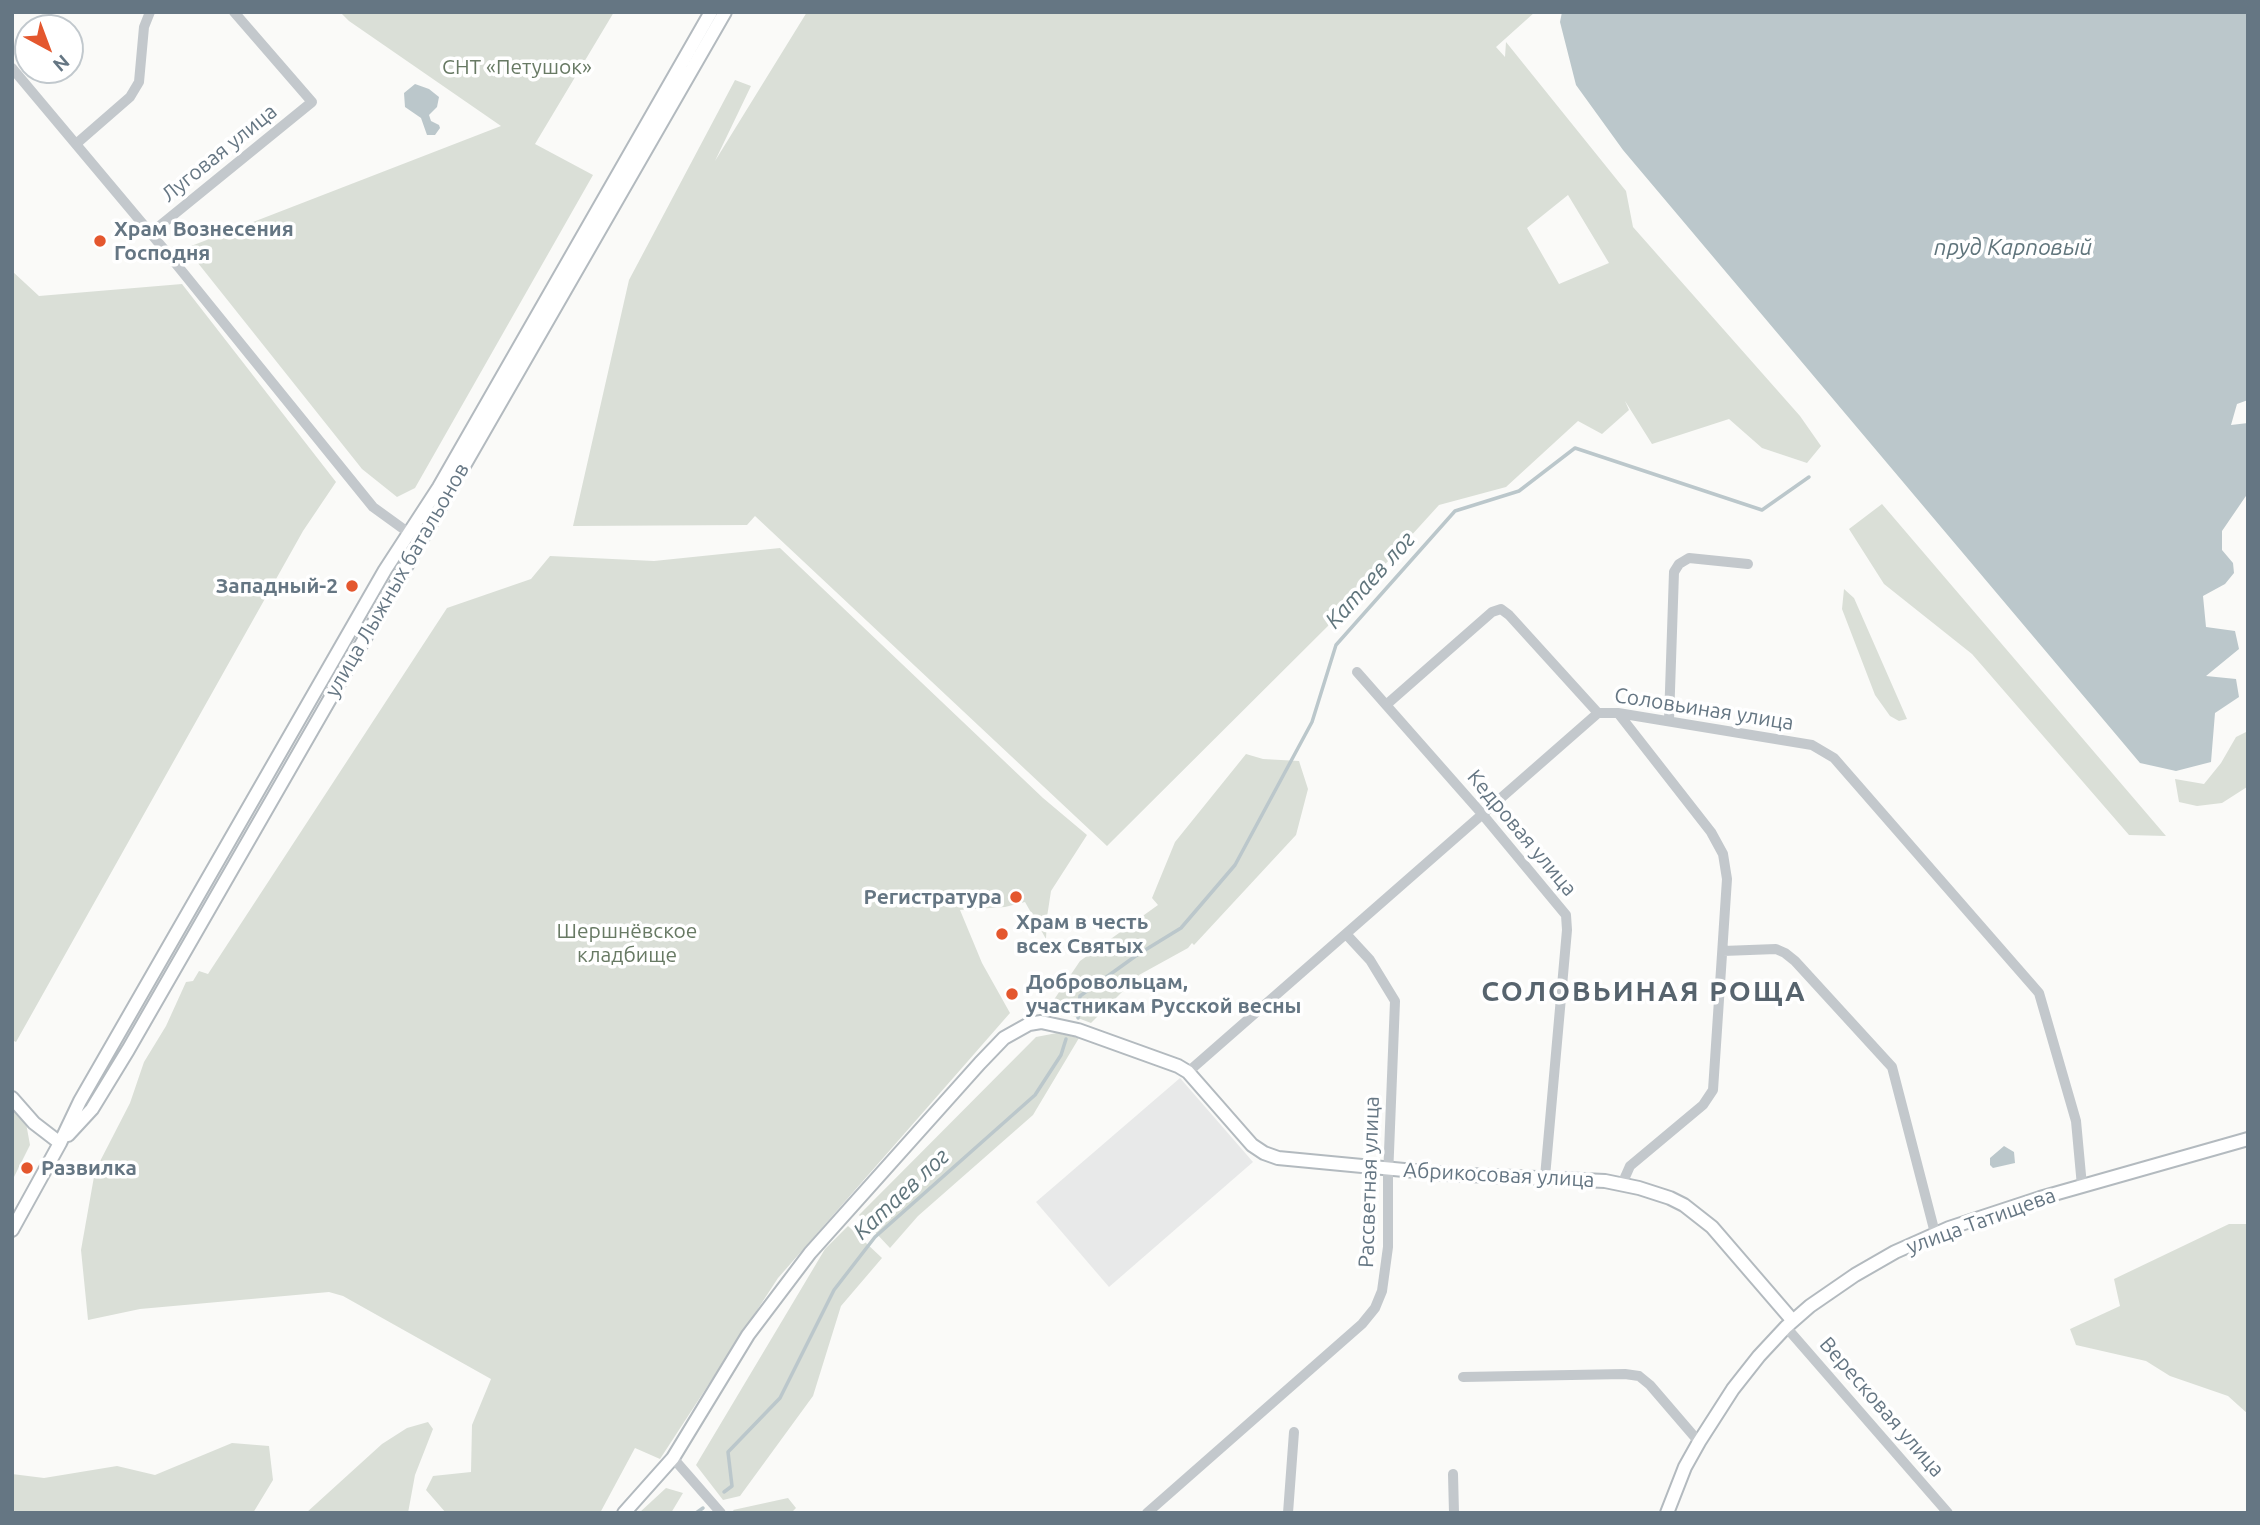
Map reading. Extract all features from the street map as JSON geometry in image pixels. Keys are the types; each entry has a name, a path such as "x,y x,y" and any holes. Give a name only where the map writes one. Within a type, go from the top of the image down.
{"street":[{"path":"76,144 130,97 139,82 144,27 150,12"},
{"name":"Луговая улица","path":"151,233 312,102 234,12"},
{"name":"улица Лыжных батальонов","path":"414,537 439,487 711,12"},
{"name":"улица Лыжных батальонов","path":"12,1230 94,1077 385,570 414,537 725,12"},
{"path":"12,68 151,233 373,507 414,537"},
{"path":"1669,720 1672,580 1677,566 1689,558 1748,564"},
{"path":"1386,705 1492,612 1501,609 1598,713"},
{"name":"Кедровая улица","path":"1357,672 1561,907 1568,924 1545,1177"},
{"name":"Соловьиная улица","path":"1188,1072 1598,713 1618,713 1812,745 1834,758 2039,993 2076,1121 2082,1186"},
{"path":"1618,713 1711,832 1723,854 1727,887 1713,1090 1703,1105 1630,1166 1622,1184"},
{"name":"Рассветная улица","path":"1147,1513 1362,1324 1375,1308 1382,1291 1387,1267 1395,1001 1370,960 1346,934"},
{"path":"1723,951 1776,949 1785,953 1892,1067 1935,1233"},
{"path":"624,1513 673,1458 723,1374 793,1273 912,1137 1004,1038 1028,1024 1041,1022 1138,1050 1188,1072"},
{"name":"Абрикосовая улица","path":"1188,1072 1252,1145 1278,1158 1446,1174 1545,1177 1622,1184 1670,1198 1712,1227 1789,1324"},
{"path":"12,1098 34,1123 60,1143"},
{"name":"улица Татищева","path":"1667,1513 1685,1467 1699,1442 1733,1389 1759,1356 1789,1324 1855,1275 1935,1233 2082,1186 2248,1139"},
{"name":"Вересковая улица","path":"1789,1324 1948,1513"},
{"path":"1464,1377 1639,1376 1699,1442"},
{"path":"1288,1513 1294,1432"},
{"path":"673,1458 721,1513"},
{"path":"1453,1474 1454,1513"}],"shaded area":[{"path":"1180,1078 1253,1162 1109,1287 1036,1202"}],"green space":[{"name":"СНТ «Петушок»","path":"340,12 614,12 535,144 593,175 415,488 397,497 362,469 186,248 501,126 349,21"},
{"path":"807,12 1535,12 1496,47 1505,57 1506,42 1626,191 1633,227 1800,416 1821,446 1807,463 1762,448 1729,419 1652,444 1625,401 1629,410 1602,434 1578,421 1506,487 1439,505 1339,615 1107,846 755,516 747,525 573,526 629,280 735,80 751,86 715,161","holes":["1568,195 1609,263 1559,284 1527,228"]},
{"path":"12,271 39,296 182,284 336,482 303,531 16,1042 12,1040"},
{"path":"1882,504 2166,836 2129,835 1972,654 1884,584 1849,529"},
{"name":"Шершнёвское кладбище","path":"780,548 1043,798 1087,835 1051,891 1046,939 1025,902 1005,907 960,910 982,963 1010,1013 778,1278 660,1459 635,1448 600,1513 446,1513 426,1490 433,1476 471,1472 472,1425 491,1379 343,1296 329,1292 140,1309 88,1320 81,1250 95,1171 130,1103 144,1062 166,1026 186,982 193,981 199,971 208,974 447,608 531,579 550,556 654,561"},
{"path":"1844,589 1854,598 1907,719 1899,721 1890,716 1875,695 1842,609"},
{"path":"2248,731 2247,787 2222,803 2197,806 2179,802 2175,779 2204,784 2221,763 2236,737"},
{"path":"1246,754 1263,759 1299,761 1308,789 1296,835 1194,945 1192,943 1188,948 1139,975 1091,1023 1049,1007 1080,961 1158,905 1152,898 1175,842"},
{"path":"1057,1033 1079,1038 1033,1115 918,1216 890,1248 859,1215 1036,1037"},
{"path":"12,1107 26,1123 30,1145 12,1181"},
{"path":"2229,1224 2248,1224 2248,1414 2228,1396 2170,1376 2146,1361 2076,1345 2070,1329 2120,1306 2114,1279"},
{"path":"848,1226 882,1258 841,1306 813,1396 740,1496 723,1500 696,1465 825,1249"},
{"path":"428,1422 433,1429 415,1475 408,1513 306,1513 382,1444 407,1428"},
{"path":"232,1443 269,1446 273,1480 253,1513 12,1513 12,1474 44,1478 117,1466 155,1475"},
{"path":"666,1488 683,1493 671,1513 639,1513"},
{"path":"788,1498 796,1508 791,1513 735,1513 733,1510"}],"water":[{"name":"пруд Карповый","path":"1562,12 2248,12 2248,400 2237,404 2231,425 2248,423 2248,493 2222,531 2222,550 2233,563 2234,573 2225,584 2203,596 2206,627 2235,631 2239,649 2206,676 2236,679 2239,697 2215,713 2211,762 2176,771 2140,763 1623,150 1576,85 1560,22"},
{"path":"415,84 429,89 439,97 437,107 429,115 431,121 440,128 435,135 427,135 421,118 405,107 404,93"},
{"path":"2004,1146 2014,1152 2015,1163 1993,1168 1990,1158"}],"waterway":[{"name":"Катаев лог","path":"1078,1018 1080,996 1137,955 1181,928 1235,865 1312,722 1336,645 1455,511 1519,491 1575,448 1762,510 1809,477"},
{"name":"Катаев лог","path":"724,1492 732,1486 728,1452 780,1398 834,1290 875,1237 1035,1095 1061,1055 1066,1039"},
{"name":"Катаев лог","path":"696,1513 703,1508"}],"place":[{"name":"Храм Вознесения Господня","path":"100,241"},
{"name":"Западный-2","path":"352,586"},
{"name":"Регистратура","path":"1016,897"},
{"name":"Храм в честь всех Святых","path":"1002,934"},
{"name":"Добровольцам, участникам Русской весны","path":"1012,994"},
{"name":"Развилка","path":"27,1168"}],"district":[{"name":"СОЛОВЬИНАЯ РОЩА","path":"1644,992"}]}
